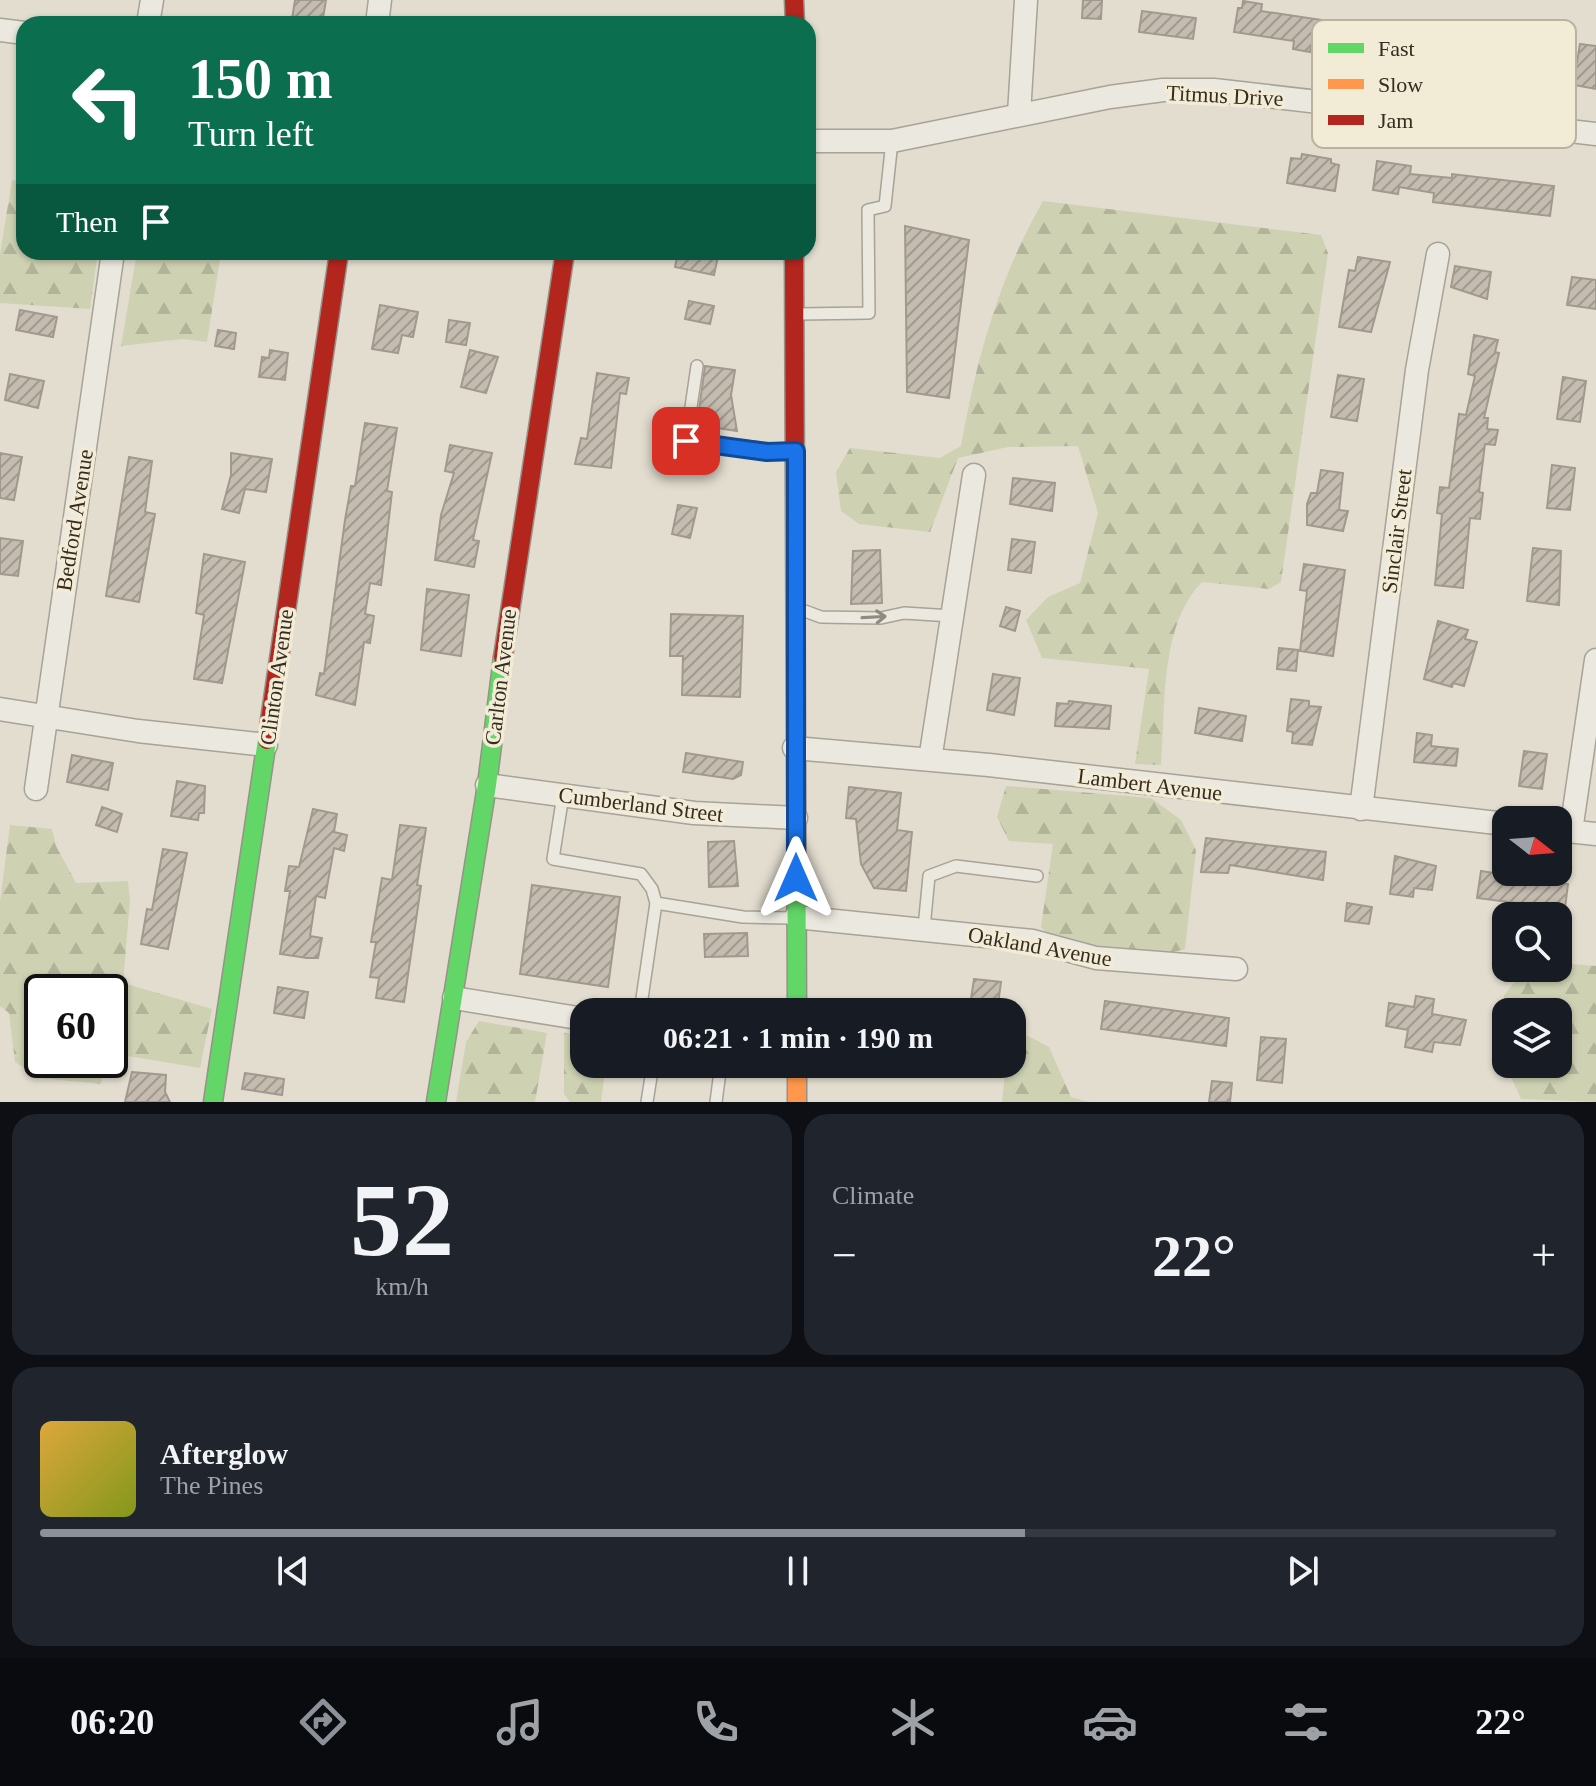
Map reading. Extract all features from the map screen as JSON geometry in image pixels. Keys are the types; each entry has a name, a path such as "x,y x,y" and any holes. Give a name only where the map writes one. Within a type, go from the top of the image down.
{"street":[{"path":"1019,114 1026,0"},
{"name":"Titmus Drive","path":"816,141 892,141 1110,97 1214,90 1312,101"},
{"name":"Titmus Drive","path":"1576,132 1596,134"},
{"name":"Sinclair Street","path":"1361,809 1417,370 1438,254"},
{"name":"Bedford Avenue","path":"36,789 112,260"},
{"name":"Clinton Avenue","path":"213,1102 338,260"},
{"name":"Carlton Avenue","path":"436,1102 487,785 508,614 564,260"},
{"path":"794,260 798,608 794,748 797,998"},
{"path":"930,760 974,475"},
{"path":"1569,806 1596,660"},
{"path":"0,709 138,731 266,745"},
{"name":"Lambert Avenue","path":"794,748 930,760 1492,823"},
{"name":"Cumberland Street","path":"487,785 694,813 796,818"},
{"path":"1572,831 1596,834"},
{"name":"Oakland Avenue","path":"796,917 1033,941 1096,958 1236,969"},
{"path":"454,998 570,1017"},
{"path":"797,1078 797,1102"}],"lane":[{"path":"795,313 869,313 868,210 885,206 892,141"},
{"path":"697,366 686,441 767,452 796,451"},
{"path":"798,608 821,617 881,618 904,613 952,616"},
{"path":"563,795 553,859 641,874 652,889 656,903 642,998"},
{"path":"924,928 929,876 956,866 1037,876"},
{"path":"656,903 743,917 796,917"},
{"path":"647,1102 651,1078"},
{"path":"716,1102 719,1078"}],"green space":[{"path":"12,180 16,181 16,260 97,260 90,309 0,303 0,254"},
{"path":"1043,201 1321,235 1328,253 1281,582 1269,589 1202,582 1188,600 1178,621 1167,668 1161,765 1135,764 1149,669 1042,658 1026,620 1048,597 1080,583 1098,513 1078,446 1008,447 958,458 930,532 859,524 841,511 836,472 850,448 940,458 961,446 974,381 1001,290"},
{"path":"136,260 220,260 207,342 183,339 121,346"},
{"path":"1006,786 1151,798 1181,820 1196,850 1185,949 1166,954 1054,941 1041,927 1053,844 1009,841 997,817"},
{"path":"10,825 52,829 56,846 76,883 128,881 130,900 124,974 24,974 24,1068 15,1062 9,1013 0,1006 0,902"},
{"path":"1572,964 1596,966 1596,1102 1521,1099 1511,1078 1572,1078 1572,998 1504,998 1515,982 1572,982"},
{"path":"128,984 212,1009 200,1068 128,1056"},
{"path":"479,1021 547,1033 535,1102 456,1102 466,1042"},
{"path":"564,1033 570,1034 570,1078 604,1078 601,1102 570,1102 564,1094"},
{"path":"1026,1036 1049,1047 1071,1097 1089,1102 1002,1102 1005,1078 1026,1078"},
{"path":"40,1078 102,1078 101,1084"}],"building":[{"path":"295,0 326,0 323,16 292,16"},
{"path":"1083,0 1102,0 1101,19 1082,18"},
{"path":"1243,1 1262,4 1261,11 1321,20 1312,20 1310,52 1293,49 1294,41 1234,32 1238,8 1242,8"},
{"path":"1142,11 1196,18 1193,39 1139,32"},
{"path":"1580,44 1596,46 1596,89 1576,85"},
{"path":"1302,154 1331,159 1331,163 1339,165 1335,191 1287,183 1291,158 1301,159"},
{"path":"1377,161 1411,166 1410,174 1452,178 1452,174 1554,186 1550,216 1433,202 1434,193 1399,187 1398,194 1373,190"},
{"path":"905,226 969,240 949,398 907,392"},
{"path":"1358,257 1390,262 1371,332 1339,327 1349,270 1355,271"},
{"path":"676,260 717,260 714,275 675,267"},
{"path":"1455,266 1491,272 1487,299 1451,287"},
{"path":"1572,277 1596,280 1596,309 1567,305"},
{"path":"689,301 714,306 710,324 685,319"},
{"path":"380,305 418,312 413,337 402,335 398,353 372,349"},
{"path":"20,310 57,317 53,337 16,330"},
{"path":"449,320 470,323 466,345 446,342"},
{"path":"218,330 236,333 234,349 215,346"},
{"path":"1474,335 1498,340 1495,352 1499,353 1484,418 1488,418 1487,429 1498,430 1495,445 1485,444 1479,492 1483,493 1480,519 1470,518 1463,588 1435,585 1442,514 1437,513 1440,487 1449,488 1459,414 1466,415 1475,376 1468,374"},
{"path":"270,350 288,353 285,380 259,377 262,357 269,358"},
{"path":"470,350 498,357 486,393 461,387"},
{"path":"705,366 735,370 731,395 737,431 697,425"},
{"path":"597,373 629,378 626,394 620,393 611,468 575,464 581,438 587,439"},
{"path":"10,374 44,381 38,408 5,400"},
{"path":"1338,375 1364,379 1357,421 1331,417"},
{"path":"1563,377 1586,381 1580,422 1557,419"},
{"path":"365,423 397,428 387,491 392,492 381,585 370,583 365,614 374,616 370,643 364,642 355,705 316,695 320,673 324,674 345,520 351,486 355,486"},
{"path":"450,445 492,453 473,540 479,541 474,567 435,560 441,515 454,473 445,471"},
{"path":"0,453 22,457 14,500 0,498"},
{"path":"231,453 272,459 266,492 245,489 239,513 222,509 231,475"},
{"path":"129,457 152,461 145,512 155,514 139,602 106,596"},
{"path":"1552,465 1575,468 1570,510 1547,508"},
{"path":"1321,470 1343,473 1339,510 1348,511 1343,531 1307,525 1307,504 1311,493 1317,493"},
{"path":"1013,478 1055,483 1052,511 1010,504"},
{"path":"678,505 697,508 690,538 672,534"},
{"path":"0,538 23,541 18,576 0,574"},
{"path":"1012,539 1035,542 1031,573 1008,570"},
{"path":"1533,548 1561,551 1559,605 1527,601"},
{"path":"880,550 882,603 851,604 853,551"},
{"path":"204,554 245,562 222,683 194,679 204,615 196,613"},
{"path":"1304,564 1345,570 1333,656 1300,651 1307,591 1300,590"},
{"path":"427,589 469,595 461,656 421,650"},
{"path":"1006,607 1020,611 1015,631 1000,626"},
{"path":"671,614 743,616 740,697 682,695 683,656 670,656"},
{"path":"1438,621 1468,630 1465,639 1477,642 1464,686 1453,683 1452,687 1424,679"},
{"path":"1279,648 1298,650 1296,671 1277,669"},
{"path":"993,674 1020,678 1014,715 987,710"},
{"path":"1291,699 1309,701 1309,706 1321,707 1312,745 1292,743 1293,732 1287,731"},
{"path":"1069,701 1111,706 1109,729 1055,726 1057,703 1068,704"},
{"path":"1199,708 1246,716 1242,741 1195,733"},
{"path":"1417,733 1432,735 1431,746 1458,749 1456,766 1414,762"},
{"path":"1524,751 1547,754 1542,789 1519,786"},
{"path":"686,753 743,762 741,775 733,779 683,772"},
{"path":"72,755 113,763 108,790 67,782"},
{"path":"177,781 205,786 204,813 199,813 198,820 171,816"},
{"path":"849,787 901,793 897,830 912,832 906,891 874,888 861,864 856,819 846,818"},
{"path":"102,807 122,814 117,832 96,825"},
{"path":"313,809 337,814 334,832 347,835 344,851 334,848 325,898 316,896 310,936 322,938 318,958 307,958 280,954 290,891 285,891 289,866 299,867"},
{"path":"400,825 426,828 404,1002 376,998 379,978 370,977 376,942 371,942 382,878 392,880"},
{"path":"1206,838 1326,852 1323,880 1230,865 1228,873 1201,872"},
{"path":"734,841 738,886 709,887 708,842"},
{"path":"163,849 187,853 168,949 141,944 147,909 152,910"},
{"path":"1395,856 1436,866 1432,890 1414,888 1413,897 1390,894"},
{"path":"1481,871 1492,873 1492,886 1568,886 1566,902 1508,902 1477,898"},
{"path":"532,885 620,897 608,987 520,974"},
{"path":"1347,903 1372,907 1369,924 1345,921"},
{"path":"747,933 748,956 705,957 704,934"},
{"path":"974,979 1001,982 999,998 971,998"},
{"path":"278,987 308,992 304,1018 274,1013"},
{"path":"1416,996 1434,999 1432,1014 1466,1020 1460,1045 1434,1042 1432,1052 1405,1047 1408,1030 1386,1026 1389,1003 1414,1007"},
{"path":"1105,1001 1229,1018 1226,1046 1101,1029"},
{"path":"1261,1037 1286,1039 1282,1083 1257,1080"},
{"path":"132,1072 166,1075 165,1092 170,1102 125,1102"},
{"path":"245,1073 284,1079 282,1095 242,1089"},
{"path":"1212,1081 1232,1083 1230,1102 1209,1102"}],"traffic: fast":[{"path":"436,1102 487,785 503,657"},
{"path":"213,1102 267,740"},
{"path":"796,751 797,998"}],"traffic: slow":[{"path":"797,1078 797,1102"}],"traffic: jam":[{"path":"794,0 795,16"},
{"path":"267,740 338,260"},
{"path":"503,657 564,260"},
{"path":"794,260 796,751"}],"route":[{"path":"686,441 767,452 796,451 796,878"}]}
